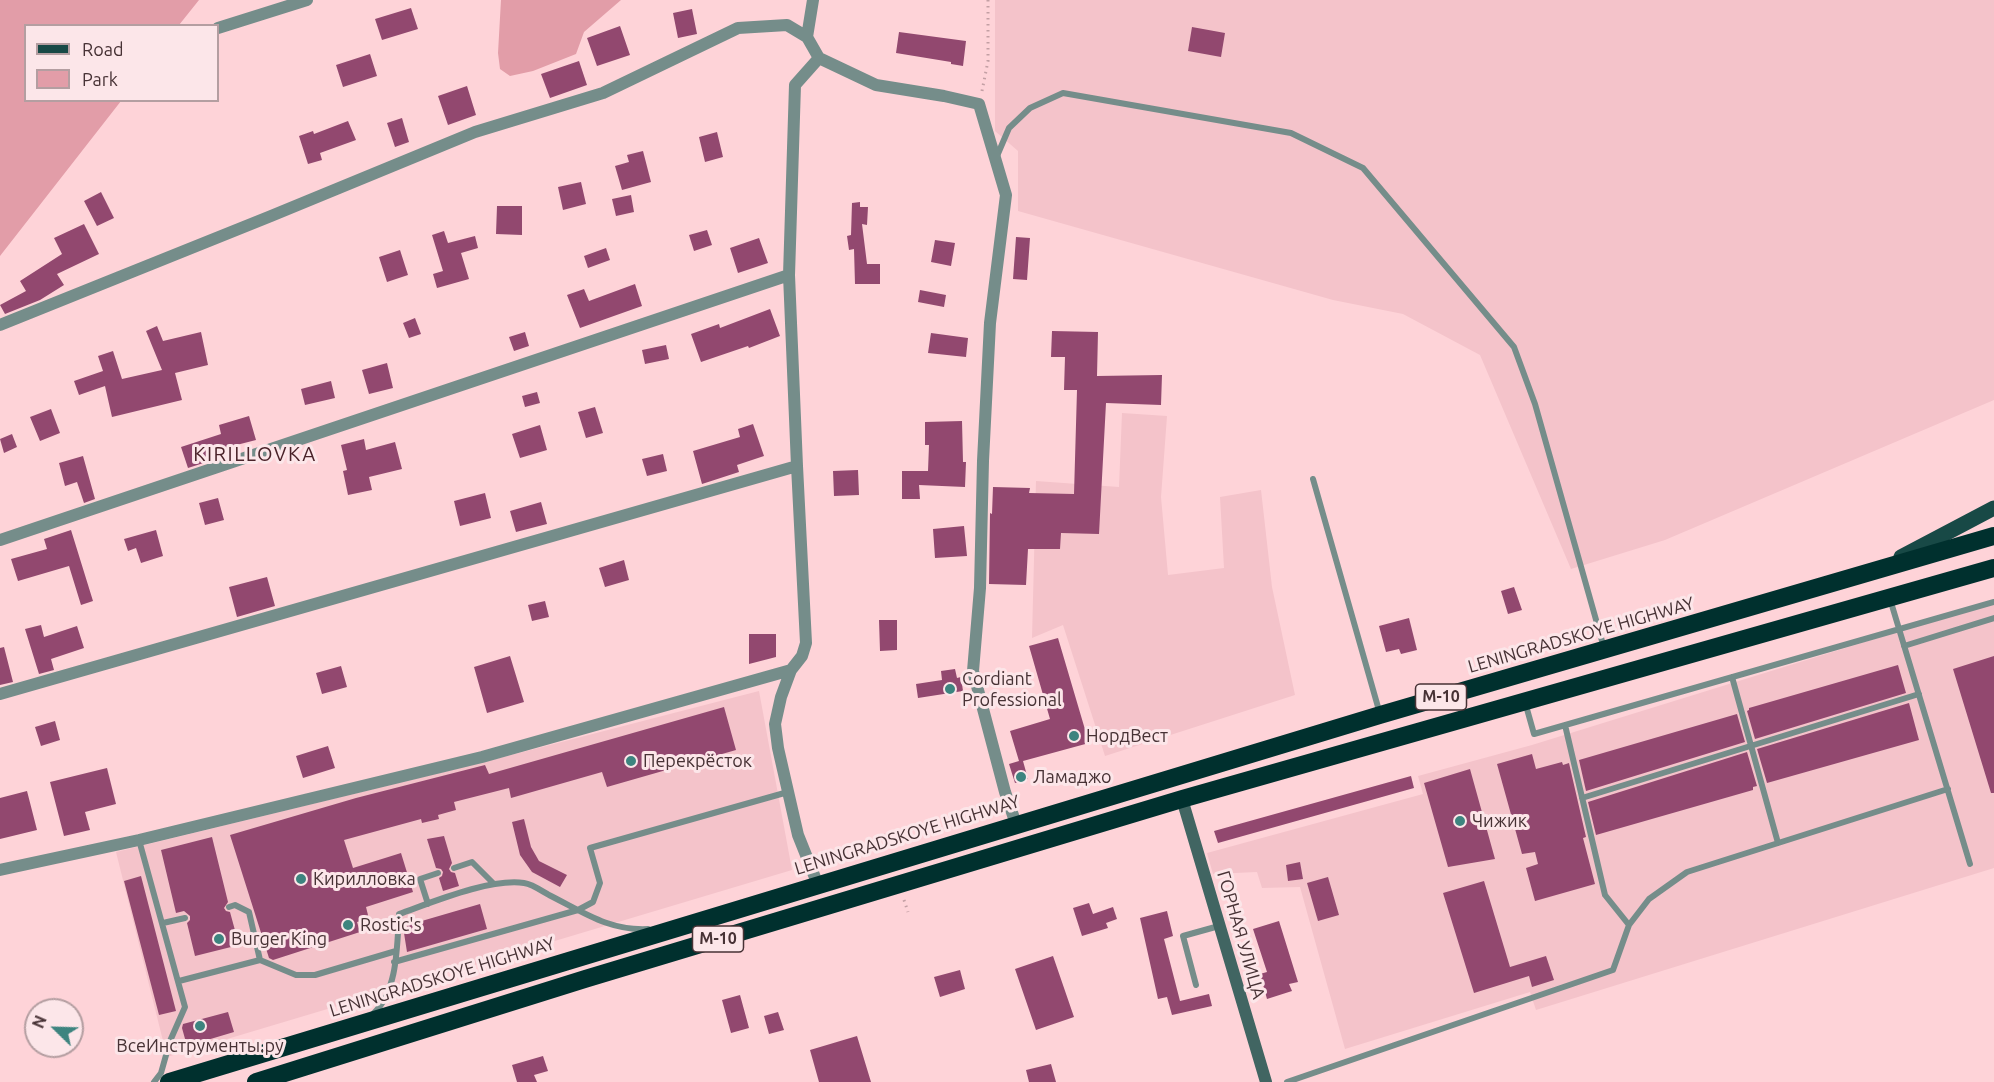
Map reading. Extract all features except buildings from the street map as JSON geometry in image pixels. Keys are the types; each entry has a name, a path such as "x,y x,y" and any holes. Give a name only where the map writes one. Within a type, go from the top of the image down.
{"highway":[{"path":"1874,572 1994,536"},
{"path":"1885,600 1994,568"},
{"name":"М-10","path":"1605,650 1874,572"},
{"name":"М-10","path":"256,1082 1182,799 1885,600"},
{"name":"LENINGRADSKOYE HIGHWAY","path":"169,1082 1016,824 1605,650"}],"main road":[{"path":"1874,572 1994,508"}],"street":[{"path":"219,28 307,0"},
{"path":"807,37 813,0"},
{"path":"0,325 475,132 603,93 738,28 787,25 807,37 819,58 876,85 980,104 1005,195 990,323 980,588 973,670 1005,792 1016,824"},
{"path":"818,885 798,835 775,724 781,697 791,670 802,656 806,643 789,275 795,85 819,58"},
{"path":"0,540 789,275"},
{"path":"0,694 798,466"},
{"path":"0,870 139,840 482,757 791,670"},
{"name":"ГОРНАЯ УЛИЦА","path":"1182,799 1266,1082"}],"lane":[{"path":"995,159 1009,128 1030,108 1063,93 1291,133 1363,168 1514,347 1535,404 1605,650"},
{"path":"1312,479 1380,715"},
{"path":"1885,600 1899,629 1970,864"},
{"path":"1525,702 1534,734 1994,602"},
{"path":"1904,646 1994,618"},
{"path":"1732,677 1778,843"},
{"path":"1582,798 1919,694"},
{"path":"1565,725 1605,895 1629,925"},
{"path":"1287,1082 1613,970 1629,925 1649,899 1687,872 1948,789"},
{"path":"394,962 578,910 593,902 600,883 590,848 788,792"},
{"path":"139,840 185,1007 170,1041 161,1073 154,1082"},
{"path":"454,867 472,862 494,884"},
{"path":"428,904 420,879 438,873"},
{"path":"362,1024 380,1008 391,984 399,914 428,904 494,884 526,883 605,924 631,930 670,929"},
{"path":"229,907 235,905 249,912 260,960"},
{"path":"163,923 185,918"},
{"path":"1196,985 1183,936 1220,926"},
{"path":"179,981 260,960 296,975 315,975 396,951"}],"path":[{"path":"980,104 988,61 988,0"},
{"path":"884,834 889,850"},
{"path":"904,898 908,912"}],"shaded area":[{"path":"995,0 1994,0 1994,400 1665,540 1571,569 1480,355 1403,314 1333,300 1018,211 1018,151 995,131"},
{"path":"1122,413 1167,416 1161,497 1168,575 1224,568 1220,497 1261,490 1272,587 1295,695 1105,756 1063,625 1032,638 1036,481 1119,487"},
{"path":"1994,602 1994,868 1536,1010 1530,992 1345,1049 1300,887 1262,888 1257,872 1213,874 1207,853 1423,794 1418,776 1532,745"},
{"path":"759,691 792,870 167,1057 116,852 484,762"}],"green space":[{"path":"0,0 199,0 180,24 24,24 24,102 120,102 0,256"},
{"path":"501,0 621,0 584,32 576,54 533,71 510,76 500,69 498,53"}],"place":[{"name":"Cordiant Professional","path":"950,689"},
{"name":"НордВест","path":"1074,736"},
{"name":"Перекрёсток","path":"631,761"},
{"name":"Ламаджо","path":"1021,777"},
{"name":"Чижик","path":"1460,821"},
{"name":"Кирилловка","path":"301,879"},
{"name":"Rostiс's","path":"348,925"},
{"name":"Burger King","path":"219,939"},
{"name":"ВсеИнструменты.ру","path":"200,1026"}],"district":[{"name":"KIRILLOVKA","path":"255,454"}]}
